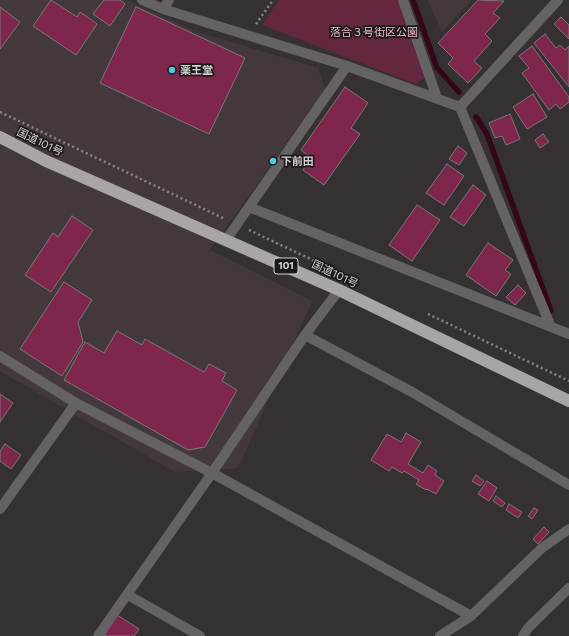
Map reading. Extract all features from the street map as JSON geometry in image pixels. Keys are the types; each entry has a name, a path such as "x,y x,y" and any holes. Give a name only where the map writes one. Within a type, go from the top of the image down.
{"highway":[{"name":"国道101号","path":"0,137 46,161 339,290 569,401"}],"street":[{"path":"142,0 163,9 347,66 460,107 551,327"},
{"path":"163,9 169,0"},
{"path":"403,0 437,98"},
{"path":"460,107 558,0"},
{"path":"226,240 347,66"},
{"path":"249,207 569,334"},
{"path":"98,636 212,473 305,335 339,290"},
{"path":"305,335 412,392 569,485"},
{"path":"0,356 76,403 212,473 471,616"},
{"path":"0,509 76,403"},
{"path":"440,636 471,616 542,548 569,529"},
{"path":"523,636 528,628 569,588"},
{"path":"128,595 200,636"}],"path":[{"path":"247,36 273,0"},
{"path":"0,112 323,265"},
{"path":"422,311 569,381"}],"shaded area":[{"path":"0,0 126,0 197,32 318,68 325,89 210,250 312,301 238,468 175,472 0,371"},
{"path":"428,0 471,0 442,32"}],"green space":[{"name":"落合３号街区公園","path":"279,0 399,0 411,41 425,77 416,84 262,25"}],"building":[{"path":"51,0 77,17 80,12 97,24 76,55 33,26"},
{"path":"104,0 120,0 125,4 110,26 93,14"},
{"path":"478,0 504,1 493,13 500,18 485,34 492,41 474,61 482,68 468,83 448,64 453,58 438,43"},
{"path":"0,7 20,22 0,49"},
{"name":"薬王堂","path":"136,7 245,58 209,134 100,83"},
{"path":"561,17 569,25 569,39 554,24"},
{"path":"545,34 556,48 560,45 565,50 569,46 569,87 534,43"},
{"path":"532,46 569,97 569,102 560,109 556,104 549,110 522,73 529,68 519,56"},
{"path":"345,87 368,103 351,128 360,134 324,185 303,170 311,158 301,150"},
{"path":"533,94 547,117 527,129 513,107"},
{"path":"510,114 520,139 506,145 502,136 495,138 489,123"},
{"path":"543,134 549,142 540,148 535,140"},
{"path":"458,146 467,153 459,165 449,159"},
{"path":"447,164 464,176 444,205 426,193"},
{"path":"473,185 486,195 464,226 450,217"},
{"path":"417,205 440,220 412,261 389,245"},
{"path":"72,216 93,230 51,292 25,275 53,233 58,237"},
{"path":"488,243 513,260 505,270 511,274 496,296 466,275"},
{"path":"64,282 92,300 78,322 83,342 62,376 20,349"},
{"path":"518,285 526,293 515,305 506,297"},
{"path":"117,331 142,345 145,339 204,372 209,364 226,373 222,381 237,390 205,447 188,450 64,380 85,342 104,353"},
{"path":"0,394 13,403 0,422"},
{"path":"406,433 421,442 408,464 423,473 428,465 437,471 435,475 444,481 436,494 416,484 419,480 404,471 402,473 392,467 389,471 371,460 387,434 401,442"},
{"path":"5,444 21,455 11,469 0,461 0,451"},
{"path":"476,475 484,481 480,486 472,481"},
{"path":"487,481 497,488 489,501 478,494"},
{"path":"496,496 505,503 502,507 493,501"},
{"path":"509,504 522,512 518,518 506,510"},
{"path":"534,508 538,510 532,519 528,516"},
{"path":"544,527 549,532 538,544 533,539"},
{"path":"117,615 139,629 134,636 104,636"}],"waterway":[{"path":"413,0 437,68 459,92"},
{"path":"476,117 487,134 551,311"}],"place":[{"name":"薬王堂","path":"172,70"},
{"name":"下前田","path":"273,161"}]}
